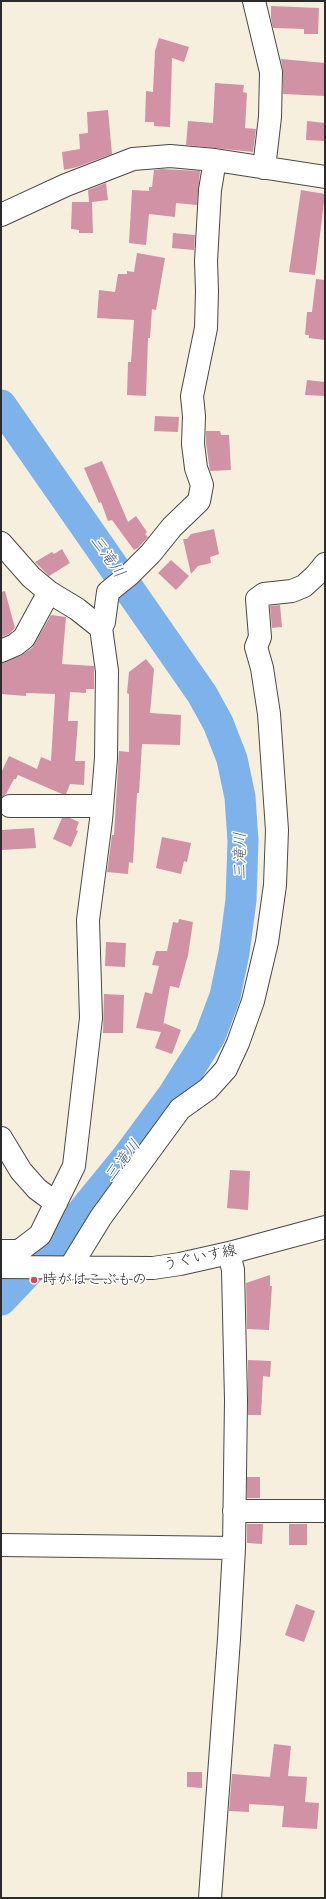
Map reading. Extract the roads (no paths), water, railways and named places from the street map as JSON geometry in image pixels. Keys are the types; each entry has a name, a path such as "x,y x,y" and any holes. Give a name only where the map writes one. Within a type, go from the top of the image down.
{"street":[{"path":"254,1 271,72 270,117 264,168"},
{"path":"1,215 66,184 134,160 170,156 215,160 325,177"},
{"path":"4,1262 40,1235 74,1166 91,1018 88,920 102,806 106,758 108,671 101,628 104,622 108,592 151,553 172,527 199,501 202,486 196,468 193,444 194,416 192,396 206,328 206,261 210,190 215,160"},
{"path":"1,542 31,577 49,592 77,609 101,628"},
{"path":"69,1269 101,1217 180,1109 208,1089 226,1069 238,1043 253,1001 267,942 275,885 277,830 269,714 262,668 256,647 260,637 257,599 264,594 292,591 304,586 325,564"},
{"path":"1,651 15,645 24,638 49,592"},
{"path":"10,806 102,806"},
{"path":"1,1138 21,1171 37,1189 56,1203"},
{"name":"うぐいす線","path":"4,1262 69,1269 153,1268 180,1264 229,1253 325,1227"},
{"path":"210,1898 229,1639 234,1548 236,1400 233,1270 229,1253"},
{"path":"234,1511 325,1511"},
{"path":"1,1545 234,1548"}],"waterway":[{"name":"三滝川","path":"1,405 202,694 218,723 232,759 240,797 243,841 241,900 234,953 225,996 210,1036 173,1095 128,1156 70,1227 1,1300"}],"place":[{"name":"時がはこぶもの","path":"34,1280"}]}
